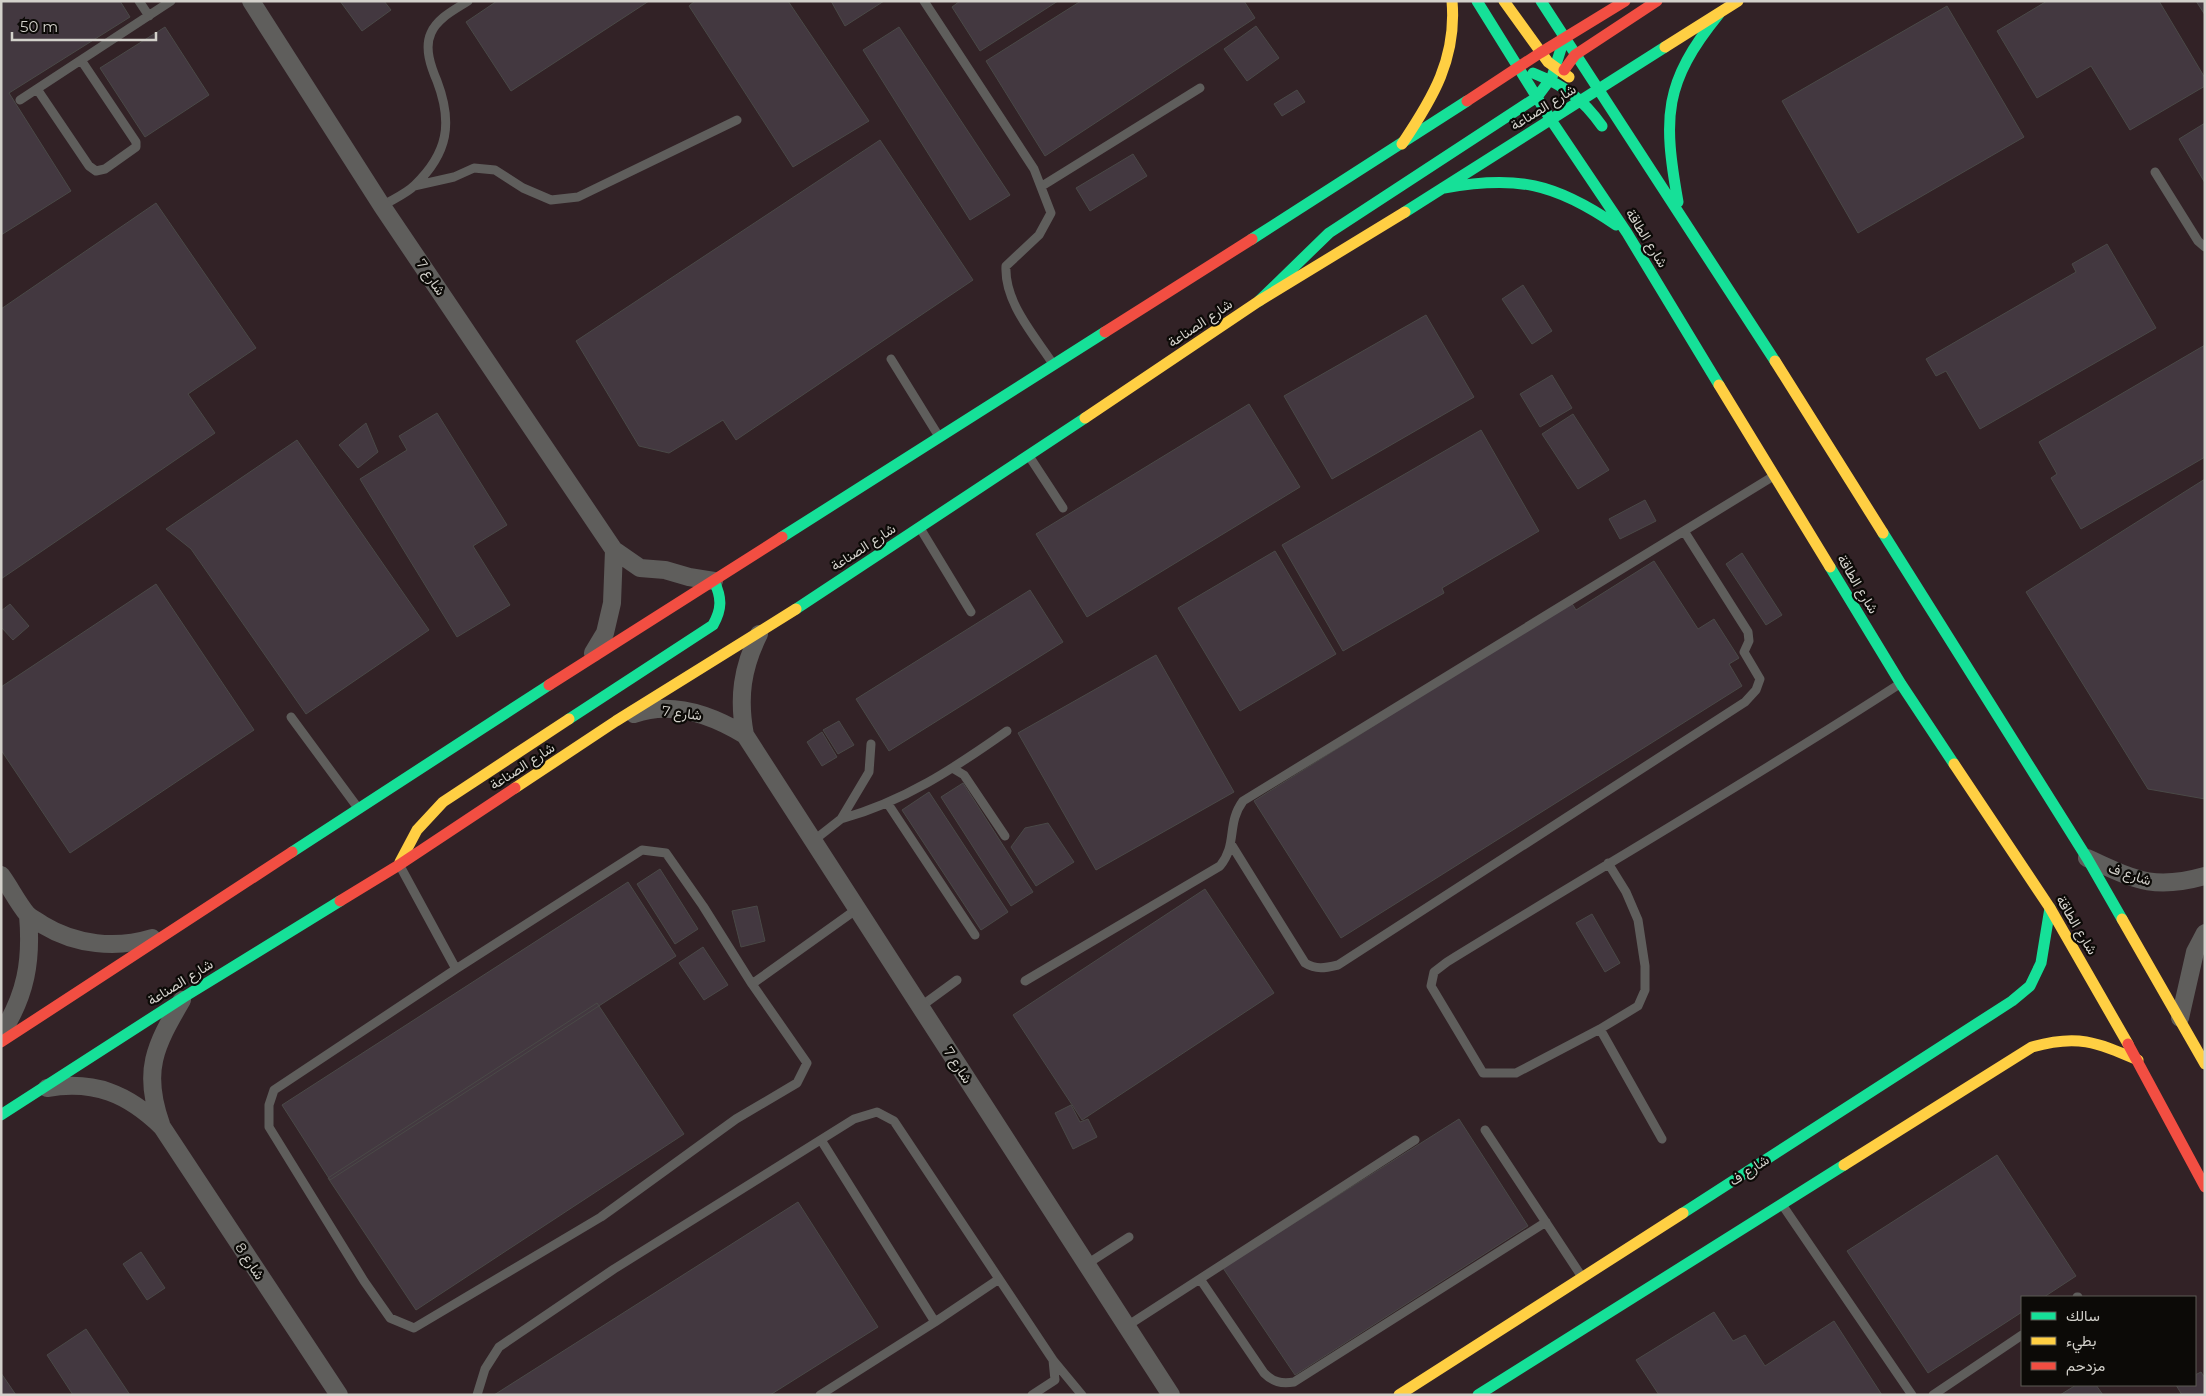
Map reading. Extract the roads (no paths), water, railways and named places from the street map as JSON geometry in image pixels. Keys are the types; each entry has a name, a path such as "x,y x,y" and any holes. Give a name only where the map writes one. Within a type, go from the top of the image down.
{"street":[{"name":"شارع 7","path":"251,1 382,206 614,550 640,568 665,570 689,577 714,581"},
{"path":"1402,144 1424,112 1441,80 1451,44 1452,1"},
{"name":"شارع الطاقة","path":"1477,1 1551,120 1626,233 1901,684 2050,908 2138,1060 2205,1187"},
{"path":"1504,1 1540,53 1556,84"},
{"path":"1540,1 1746,314 2087,858 2205,1064"},
{"path":"1,1042 590,658 1402,144 1540,53 1625,1"},
{"path":"1259,301 1329,232 1556,84 1575,55 1657,1"},
{"name":"شارع الصناعة","path":"1,1115 184,997 399,865 616,721 759,633 1029,456 1259,301 1444,188 1738,1"},
{"path":"1681,215 1670,163 1668,130 1671,98 1681,67 1698,38 1719,14"},
{"path":"1551,120 1564,39"},
{"path":"1518,68 1574,92 1583,100 1607,133"},
{"path":"1556,84 1598,90"},
{"path":"1444,188 1477,181 1510,180 1543,186 1574,199 1599,213 1626,233"},
{"path":"1690,253 1708,276 1746,314"},
{"path":"590,658 606,633 612,603 614,550"},
{"path":"399,865 417,830 443,802 713,625 720,614 722,602 714,581"},
{"name":"شارع 7","path":"759,633 749,652 742,679 741,714 745,735 1171,1395"},
{"name":"شارع 7","path":"616,721 642,712 668,708 696,712 721,721 745,735"},
{"name":"شارع ف","path":"2087,858 2126,875 2151,883 2182,882 2205,876"},
{"path":"1,875 28,915 53,931 108,945 137,943 165,935"},
{"name":"شارع ف","path":"1399,1395 2012,1001 2030,986 2041,963 2050,908"},
{"path":"1,1034 20,997 28,970 30,943 28,915"},
{"path":"2180,1018 2195,952 2205,933"},
{"name":"شارع 8","path":"184,997 160,1038 153,1060 151,1082 154,1105 162,1126 338,1395"},
{"path":"1478,1395 2032,1047 2056,1039 2080,1039 2107,1046 2138,1060"},
{"name":"شارع 8","path":"42,1089 63,1085 107,1090 128,1099 146,1111 162,1126"}],"lane":[{"path":"139,1 149,16"},
{"path":"20,100 171,1"},
{"path":"414,186 437,156 446,136 445,102 432,68 428,51 431,33 446,15 468,1"},
{"path":"924,1 1034,169 1042,186 1051,213 1039,235 1006,266 1005,280 1012,298 1053,365"},
{"path":"37,89 89,166 96,171 105,169 136,147 136,142 81,60"},
{"path":"1042,186 1200,88"},
{"path":"382,206 414,186 454,177 474,168 495,170 523,188 552,200 578,197 737,120"},
{"path":"2155,172 2198,241 2205,247"},
{"path":"891,359 939,437"},
{"path":"1029,456 1063,508"},
{"path":"1025,981 1220,866 1227,857 1231,844 1232,821 1244,801 1774,476"},
{"path":"920,527 970,612"},
{"path":"1231,844 1305,963 1313,968 1338,965 1745,702 1756,690 1760,679 1744,652 1749,641 1748,632 1684,532"},
{"path":"1608,863 1626,892 1638,920 1645,966 1645,990 1638,1006 1600,1029 1516,1073 1483,1073 1431,986 1434,972 1447,962 1608,863 1839,724 1901,684"},
{"path":"291,718 358,808"},
{"path":"813,841 841,819 888,804 954,768 1007,731"},
{"path":"841,819 869,772 872,744"},
{"path":"954,768 964,775 1005,836"},
{"path":"888,804 975,935"},
{"path":"642,850 666,853 703,906 752,984 807,1063 798,1082 736,1119 601,1217 414,1328 390,1318 364,1281 269,1127 269,1105 274,1090 456,969 642,850"},
{"path":"399,865 456,969"},
{"path":"752,984 857,909"},
{"path":"920,1007 957,980"},
{"path":"1600,1029 1662,1139"},
{"path":"476,1395 485,1369 499,1347 614,1269 854,1119 877,1112 894,1121 1053,1360 1082,1395"},
{"path":"1485,1130 1582,1277"},
{"path":"821,1140 935,1322"},
{"path":"1127,1326 1414,1140"},
{"path":"1781,1204 1912,1395"},
{"path":"1200,1279 1264,1373 1271,1380 1284,1384 1294,1382 1546,1222"},
{"path":"1087,1264 1128,1237"},
{"path":"820,1395 999,1279"},
{"path":"1933,1395 2021,1335"},
{"path":"1032,1395 1055,1380 1053,1360"}]}
